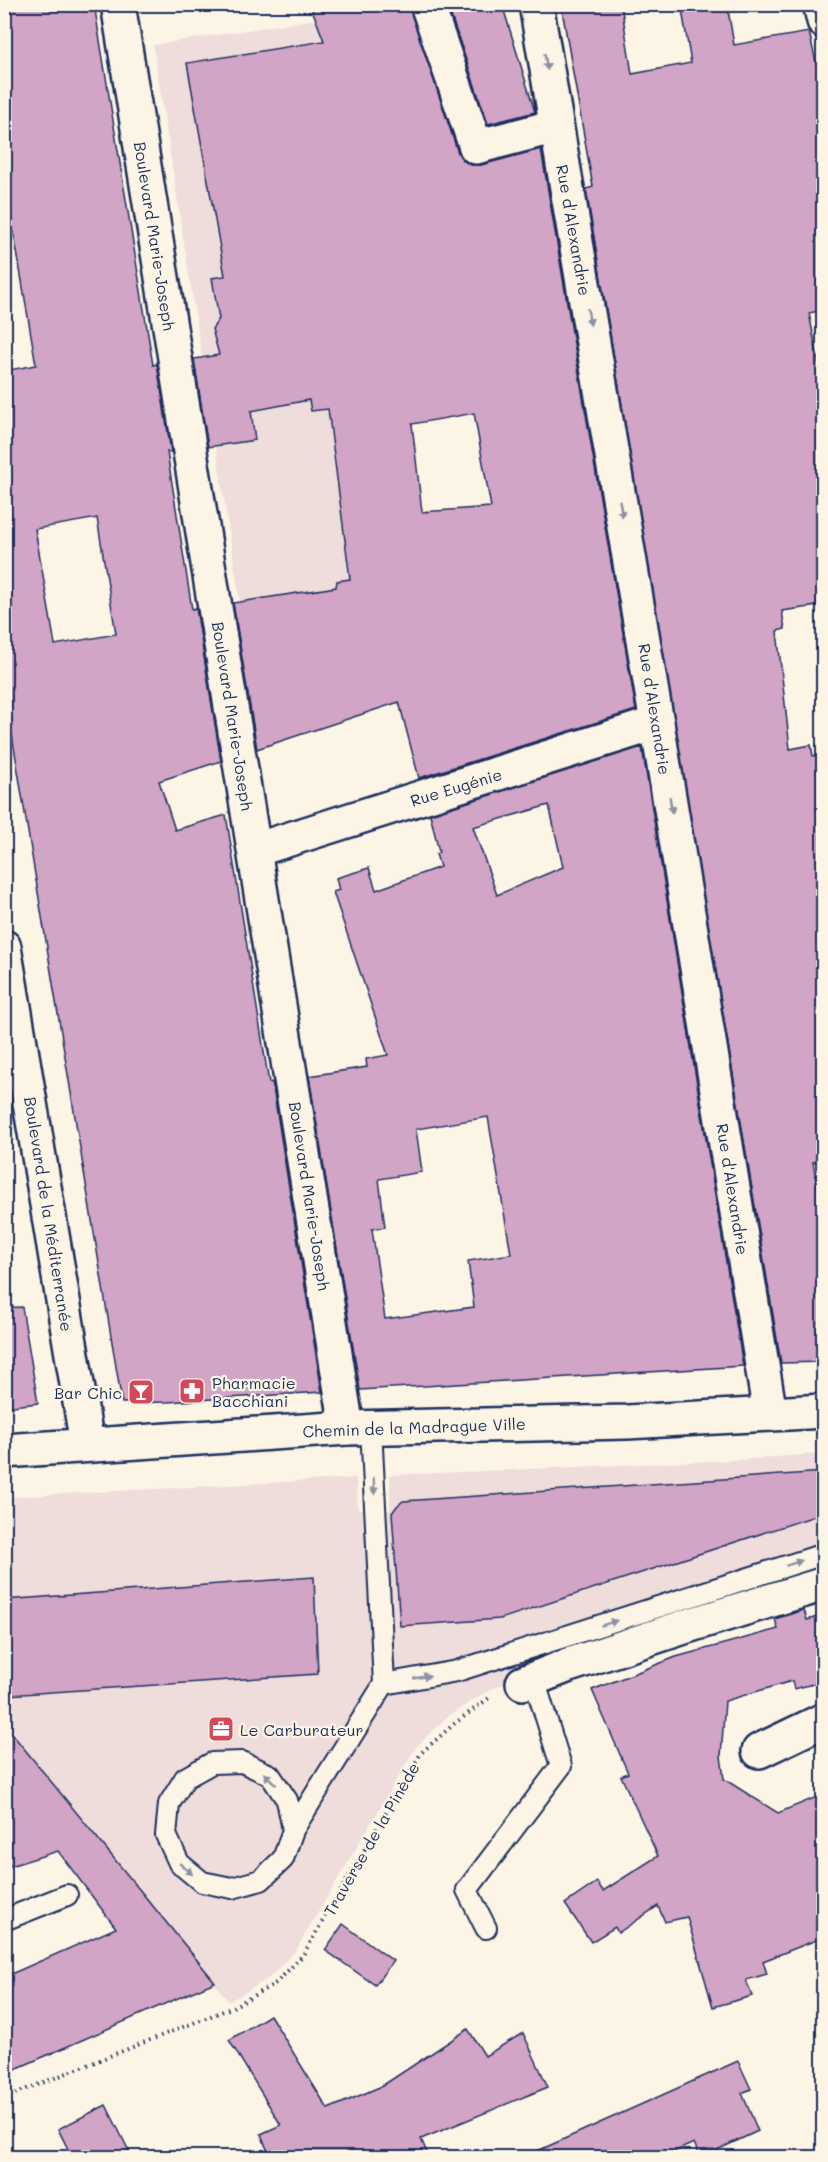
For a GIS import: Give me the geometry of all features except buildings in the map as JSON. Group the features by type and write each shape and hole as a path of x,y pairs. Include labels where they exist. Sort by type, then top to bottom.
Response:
{"street":[{"name":"Boulevard Marie-Joseph","path":"118,4 255,850 359,1427"},
{"path":"427,4 476,147 556,126"},
{"name":"Rue d'Alexandrie","path":"536,4 770,1414"},
{"path":"820,4 824,21"},
{"name":"Rue Eugénie","path":"255,850 657,723"},
{"name":"Boulevard de la Méditerranée","path":"4,947 87,1444"},
{"name":"Chemin de la Madrague Ville","path":"4,1451 359,1427 627,1422 824,1411"},
{"path":"528,1681 687,1626 824,1584"},
{"path":"759,1751 824,1720"}],"lane":[{"path":"293,1830 287,1800 270,1775 242,1762 212,1764 185,1779 169,1804 166,1835 178,1863 202,1882 232,1888 261,1880 283,1859 293,1830 384,1684 359,1427"},
{"path":"384,1684 457,1671 824,1554"},
{"path":"486,1928 467,1890 561,1766 528,1681"},
{"path":"4,1920 67,1894"}],"path":[{"name":"Traverse de la Pinède","path":"4,2098 231,2008 276,1983 303,1955 421,1753 489,1698 528,1681"}],"shaded area":[{"path":"316,19 367,176 424,605 250,665 153,45"},
{"name":"Le Carburateur","path":"823,1453 823,1578 516,1678 484,1693 447,1717 416,1747 296,1950 269,1978 229,2002 5,1724 5,1497 356,1478 358,1509 390,1510 390,1475 755,1459"}],"place":[{"name":"Pharmacie Bacchiani","path":"192,1391"},
{"name":"Bar Chic","path":"141,1392"},
{"name":"Le Carburateur","path":"221,1729"}]}
